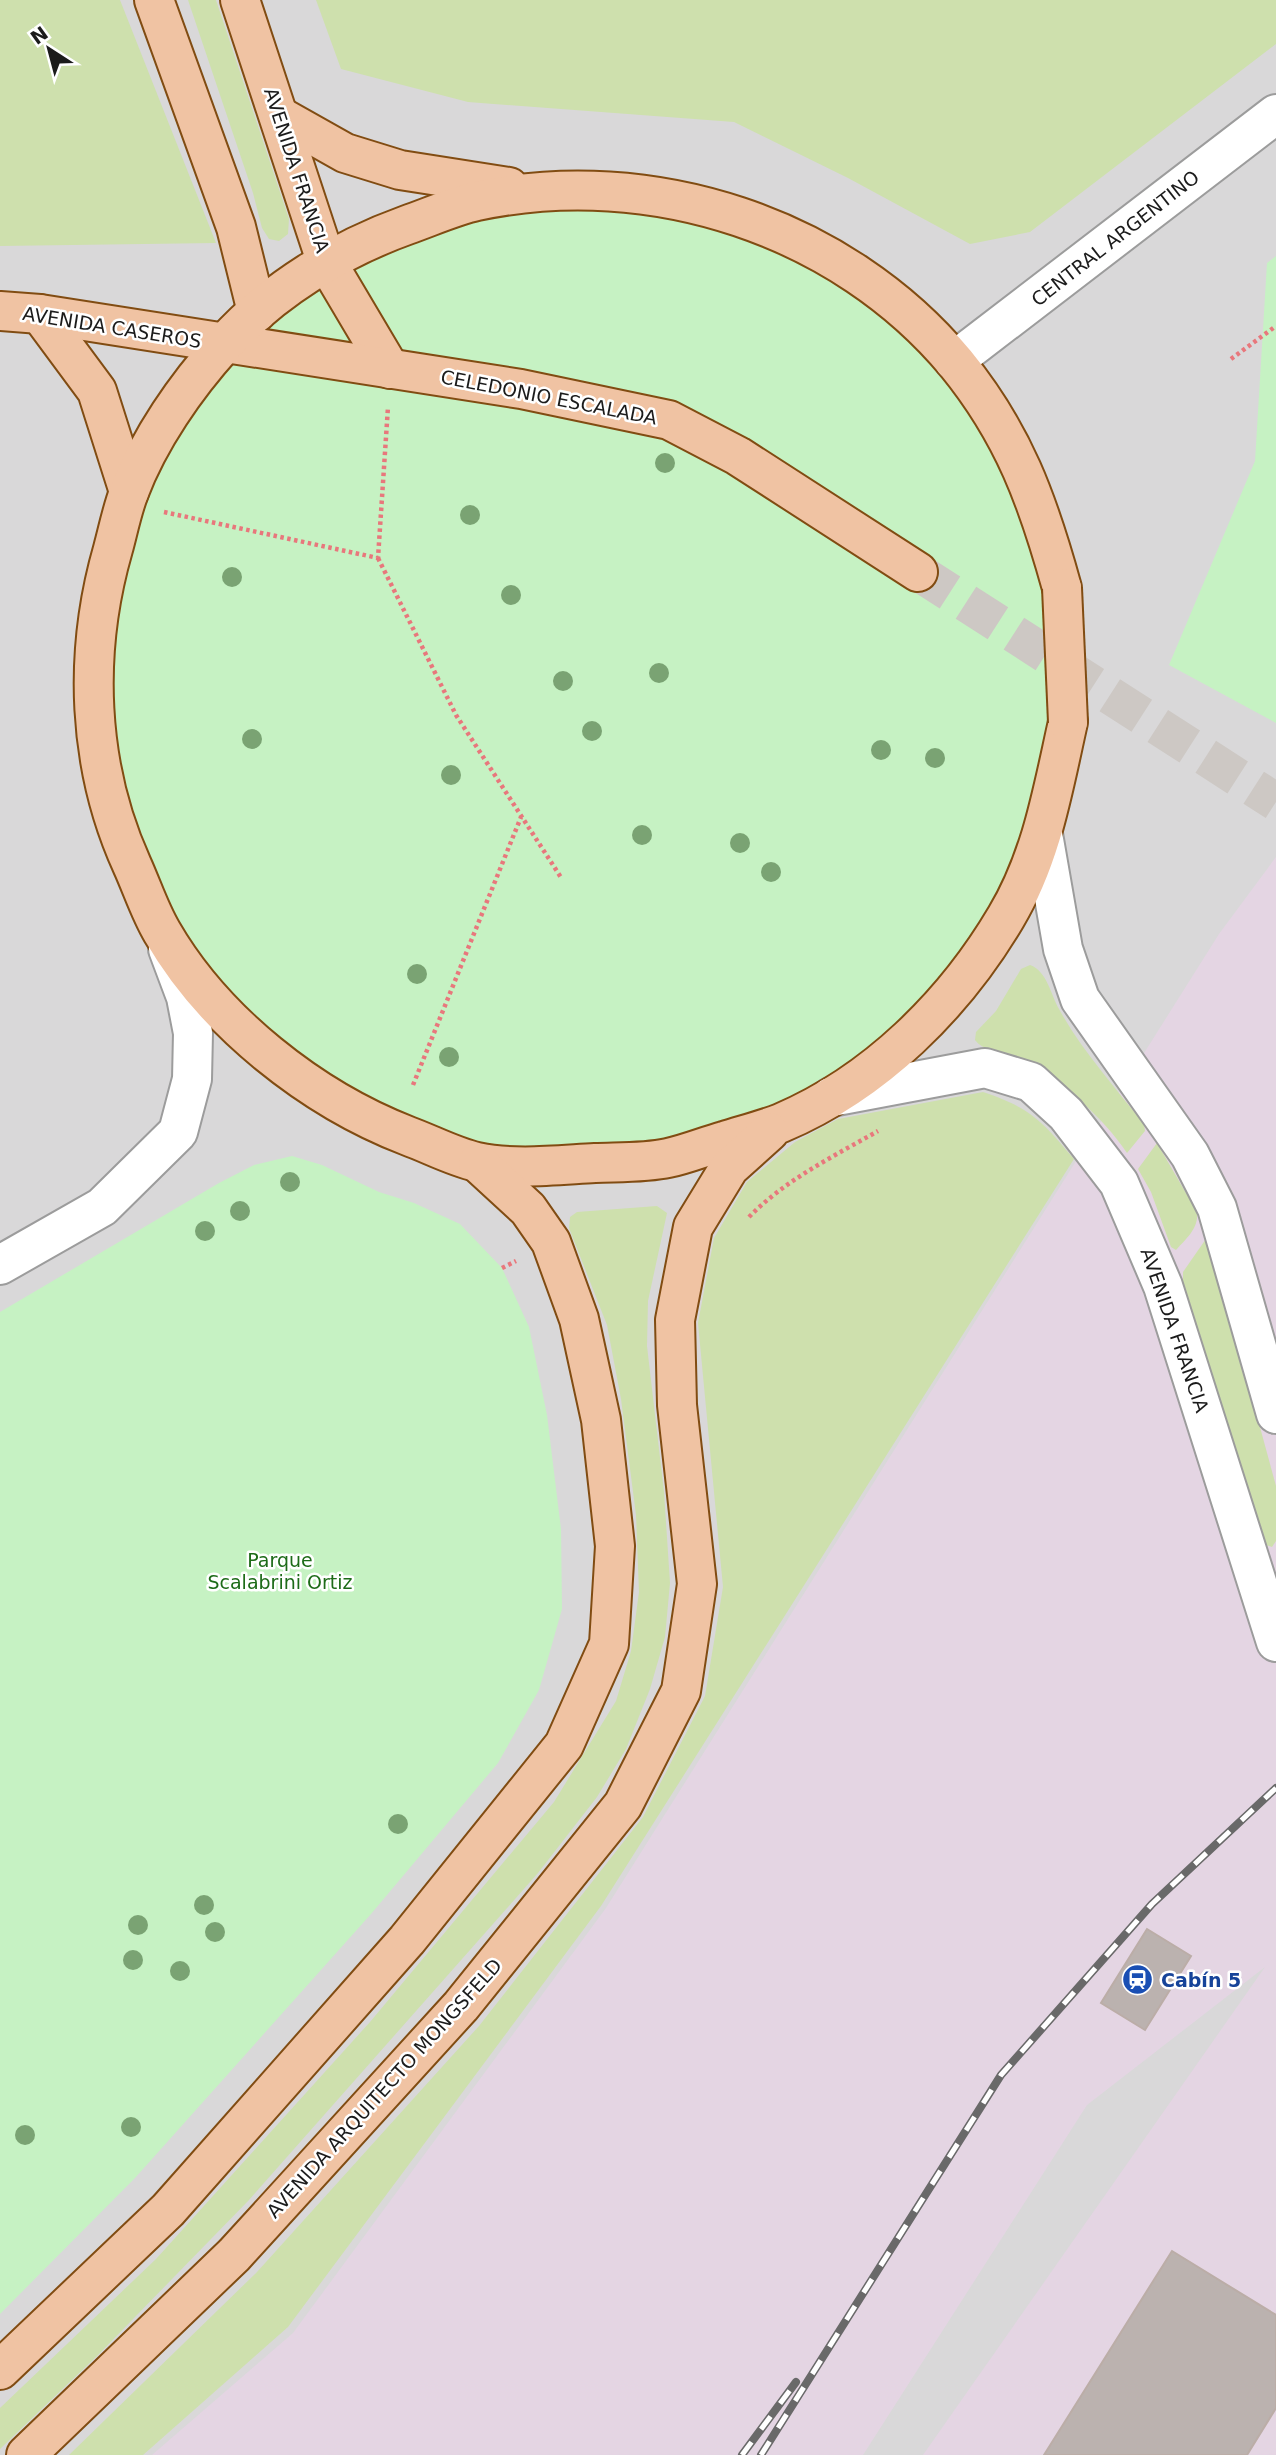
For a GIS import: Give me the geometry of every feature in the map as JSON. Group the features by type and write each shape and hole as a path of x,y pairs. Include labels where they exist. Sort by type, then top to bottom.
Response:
{"main road":[{"path":"153,0 236,227 257,312"},
{"name":"AVENIDA FRANCIA","path":"240,0 327,261 390,369"},
{"path":"281,117 345,153 400,170 539,192"},
{"path":"632,191 723,210 798,240 888,296 954,361 1004,430 1040,506 1062,587 1068,722 1044,834 1009,913 961,984 901,1046 831,1097 778,1124 666,1159 550,1166 478,1163 395,1131 294,1076 217,1007 163,934 112,821 92,711 98,599 127,498 165,423 224,344 257,312 327,261 363,241 472,202 539,192 632,191"},
{"name":"AVENIDA CASEROS","path":"0,311 40,314 224,344"},
{"path":"40,314 97,391 127,498"},
{"name":"CELEDONIO ESCALADA","path":"224,344 521,389 669,420 738,456 918,572"},
{"name":"AVENIDA ARQUITECTO MONGSFELD","path":"26,2455 234,2255 461,2006 623,1805 681,1691 697,1584 677,1405 675,1320 693,1227 729,1168 778,1124"},
{"path":"0,2370 168,2210 407,1940 564,1745 610,1644 615,1546 601,1420 579,1319 551,1242 528,1209 478,1163"}],"street":[{"name":"CENTRAL ARGENTINO","path":"954,361 1276,114"},
{"path":"1044,834 1063,949 1080,999 1190,1156 1216,1208 1276,1414"},
{"path":"0,1265 102,1207 178,1132 192,1079 193,1033 186,997 163,934"},
{"name":"AVENIDA FRANCIA","path":"831,1097 985,1068 1031,1082 1066,1114 1119,1183 1163,1286 1276,1642"}],"path":[{"path":"1231,359 1276,326"},
{"path":"390,369 377,558 456,715 562,879"},
{"path":"127,498 377,558"},
{"path":"413,1085 521,817"},
{"path":"744,1226 750,1216 773,1195 886,1126"}],"shaded area":[{"path":"0,0 1276,0 1276,2455 0,2455"},
{"path":"1276,857 1276,2455 923,2455 1265,1967 1087,2105 863,2455 152,2455 293,2333 606,1908 1219,934"}],"green space":[{"path":"0,0 120,0 216,243 0,246"},
{"path":"188,0 216,0 289,219 288,234 279,241 269,239 262,228 253,193"},
{"path":"316,0 1276,0 1276,44 1030,232 970,244 848,178 734,122 468,102 341,69"},
{"path":"580,199 627,201 674,208 719,219 764,235 806,255 847,280 885,308 920,339 951,374 979,412 1004,453 1024,495 1040,540 1051,585 1058,632 1058,726 1051,773 1040,818 1024,863 1004,905 979,946 951,984 920,1019 885,1050 847,1078 806,1103 764,1123 719,1139 674,1150 627,1157 580,1159 533,1157 486,1150 441,1139 396,1123 354,1103 313,1078 275,1050 240,1019 209,984 181,946 156,905 136,863 120,818 109,773 102,726 100,679 102,632 109,585 120,540 136,495 156,453 181,412 209,374 240,339 275,308 313,280 354,255 396,235 441,219 486,208 533,201"},
{"path":"1276,256 1276,723 1169,665 1255,461 1267,263"},
{"path":"1030,965 1041,972 1059,1009 1088,1054 1144,1124 1145,1131 1127,1153 1094,1113 1053,1079 1024,1062 991,1051 975,1040 976,1032 996,1011 1021,969"},
{"path":"983,1092 1013,1104 1034,1117 1074,1159 601,1906 288,2327 143,2455 69,2455 257,2272 479,2026 643,1817 705,1696 723,1587 698,1323 714,1238 747,1182 795,1142 838,1119"},
{"path":"1157,1143 1197,1212 1194,1228 1176,1250 1171,1247 1151,1192 1138,1169"},
{"name":"Parque Scalabrini Ortiz","path":"292,1156 322,1165 379,1192 414,1203 460,1224 502,1268 529,1327 547,1415 561,1529 562,1609 539,1690 498,1763 371,1914 135,2178 0,2314 0,1312 219,1183 254,1165"},
{"path":"657,1206 667,1213 648,1301 647,1346 664,1492 670,1583 665,1637 650,1689 626,1749 597,1797 538,1873 249,2200 98,2355 0,2449 0,2408 156,2259 370,2022 554,1802 616,1701 631,1651 639,1592 636,1515 621,1399 607,1325 569,1228 570,1217 577,1212"},
{"path":"1208,1236 1276,1486 1276,1541 1272,1547 1266,1545 1183,1282 1183,1272"}],"building":[{"name":"Cabín 5","path":"1147,1929 1191,1956 1145,2030 1101,2003"},
{"path":"1172,2251 1276,2315 1276,2408 1247,2455 1044,2455"}],"tunnel":[{"path":"918,572 1276,802"}],"railway":[{"path":"761,2455 1001,2075 1152,1904 1276,1788"},
{"path":"742,2455 796,2382"}],"place":[{"name":"Cabín 5","path":"1138,1980"}]}
